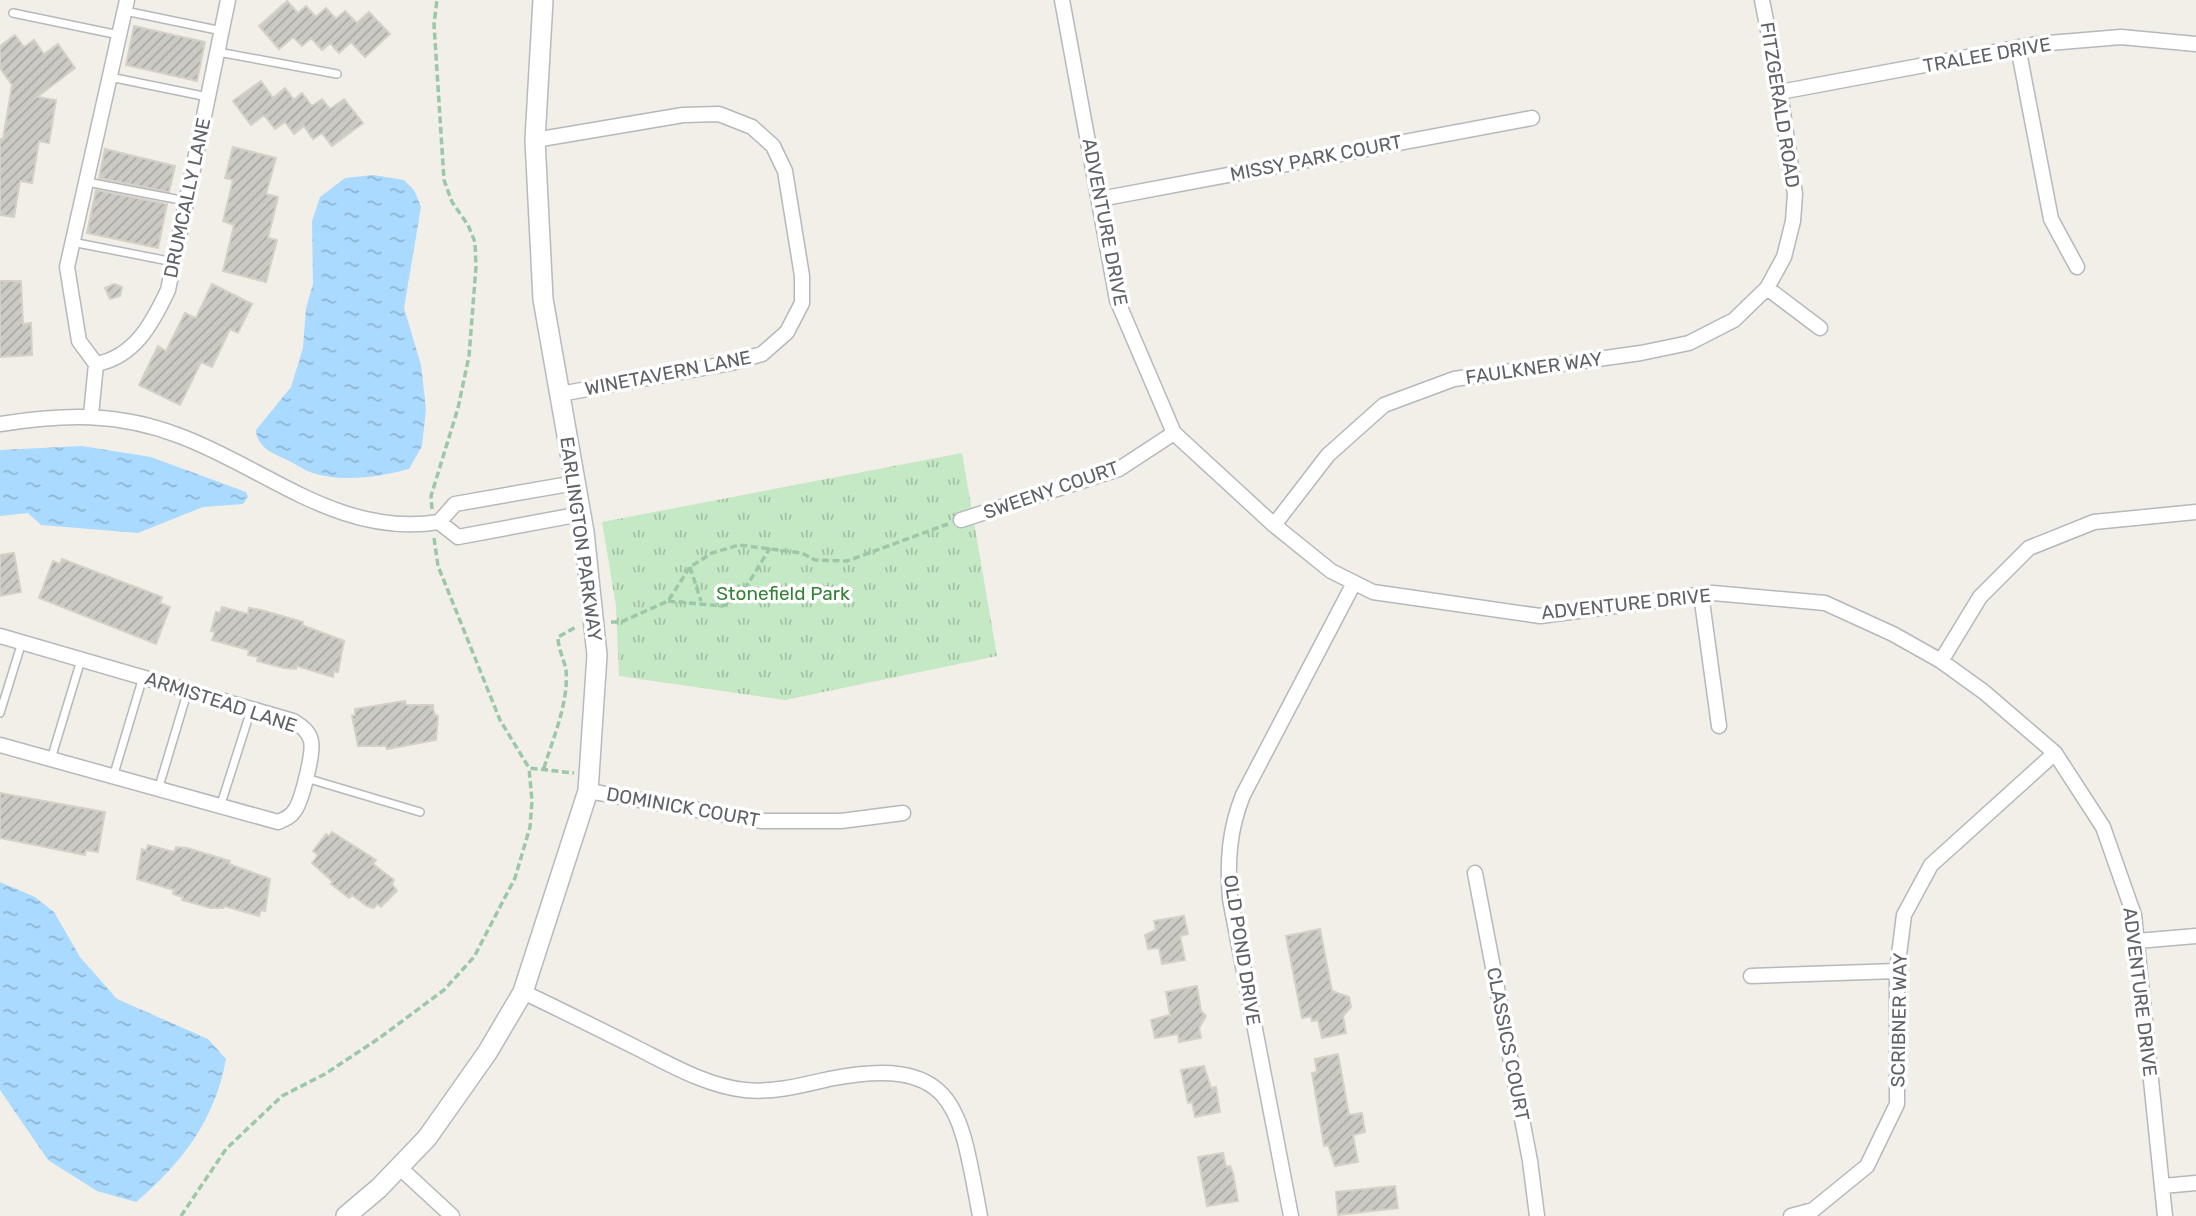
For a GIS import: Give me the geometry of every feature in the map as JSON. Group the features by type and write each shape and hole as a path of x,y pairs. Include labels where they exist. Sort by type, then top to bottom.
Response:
{"street":[{"name":"DRUMCALLY LANE","path":"96,363 112,361 127,351 153,322 168,289 228,0"},
{"name":"EARLINGTON PARKWAY","path":"346,1216 427,1138 487,1053 523,992 589,783 597,655 581,514 542,299 535,140 543,0"},
{"name":"ADVENTURE DRIVE","path":"1062,0 1117,300 1174,433 1274,525 1332,571 1373,592 1540,616 1701,594 1825,603 1893,634 1941,661 1984,692 2055,753 2103,827 2134,915 2165,1216"},
{"name":"FITZGERALD ROAD","path":"1762,0 1793,167 1793,221 1784,257 1767,288"},
{"path":"91,415 96,363 79,341 70,302 67,267 126,6"},
{"name":"TRALEE DRIVE","path":"1780,92 2018,47 2121,37 2196,44"},
{"path":"2018,47 2052,219 2077,267"},
{"name":"WINETAVERN LANE","path":"535,140 683,115 719,114 752,127 773,146 785,171 802,276 802,303 787,332 762,354 731,363 560,394"},
{"name":"MISSY PARK COURT","path":"1100,199 1532,118"},
{"path":"1767,288 1820,328"},
{"name":"FAULKNER WAY","path":"1274,525 1328,455 1384,405 1454,379 1641,353 1689,343 1734,320 1767,288"},
{"path":"0,424 91,415 134,422 183,437 341,514 377,523 436,523 458,537 581,514"},
{"name":"SWEENY COURT","path":"961,520 1119,469 1174,433"},
{"path":"436,523 455,504 575,483"},
{"path":"1941,661 1980,597 2029,548 2094,522 2196,512"},
{"name":"OLD POND DRIVE","path":"1291,1216 1230,899 1229,845 1233,819 1243,795 1354,583"},
{"path":"1701,594 1719,726"},
{"name":"ARMISTEAD LANE","path":"0,636 293,721 305,729 311,740 305,778 296,809 288,818 278,822 0,745"},
{"name":"SCRIBNER WAY","path":"1791,1216 1813,1210 1867,1166 1897,1104 1897,971 1905,915 1931,865 2055,753"},
{"name":"DOMINICK COURT","path":"589,783 762,821 841,821 903,813"},
{"name":"CLASSICS COURT","path":"1475,873 1530,1161 1537,1216"},
{"path":"2137,941 2196,936"},
{"path":"1751,976 1897,971"},
{"path":"523,992 682,1070 746,1090 789,1087 867,1072 906,1073 944,1094 960,1123 965,1133 980,1216"},
{"path":"399,1167 452,1216"},
{"path":"2162,1186 2196,1183"}],"lane":[{"path":"126,6 222,30"},
{"path":"13,13 119,35"},
{"path":"218,52 337,74"},
{"path":"110,77 208,97"},
{"path":"87,182 186,201"},
{"path":"72,242 174,262"},
{"path":"0,713 22,642"},
{"path":"51,760 82,659"},
{"path":"113,777 143,677"},
{"path":"158,790 188,691"},
{"path":"220,808 250,709"},
{"path":"305,778 420,812"}],"path":[{"path":"181,1216 226,1149 282,1096 378,1039 444,990 474,957 515,878 530,827 532,801 529,768 500,720 438,566 436,523 431,496 458,408 469,356 476,267 471,233 452,202 444,180 433,23 437,0"},
{"path":"668,601 690,567 712,552 739,545 802,553 816,560 847,561 961,520"},
{"path":"544,768 564,691 566,669 558,638 567,630 593,622 621,622 668,601 701,601 722,606 738,600 770,548"},
{"path":"690,567 701,601"},
{"path":"529,768 544,768 589,783"}],"green space":[{"name":"Stonefield Park","path":"962,453 997,656 785,700 619,676 616,606 602,522"}],"water":[{"path":"373,175 404,180 414,190 421,207 404,308 421,365 426,409 422,446 409,469 372,476 334,477 310,472 270,452 259,441 256,430 291,387 303,348 306,308 313,284 312,221 320,197 345,178"},
{"path":"82,446 151,457 246,492 248,497 243,504 203,507 138,533 41,525 28,513 0,516 0,450"},
{"path":"0,882 35,897 54,912 80,957 117,999 208,1039 226,1059 214,1102 194,1139 168,1172 136,1202 97,1191 48,1160 0,1090"}],"building":[{"path":"287,1 298,13 306,6 316,17 326,8 336,19 345,11 357,23 369,12 390,34 365,57 351,42 339,53 330,43 322,50 311,38 302,46 293,37 279,49 259,26"},
{"path":"134,26 205,42 197,81 126,65"},
{"path":"15,35 24,47 34,40 44,54 58,44 75,68 37,97 56,100 49,143 39,141 32,183 20,181 14,217 0,215 0,139 3,139 12,85 0,68 0,46"},
{"path":"261,81 273,98 285,88 294,100 302,93 312,106 322,99 330,109 344,99 363,123 332,146 322,133 313,139 304,126 294,134 285,122 275,129 264,115 251,125 233,101"},
{"path":"233,147 276,158 266,194 278,197 268,238 277,240 266,282 223,271 234,225 223,221 233,180 225,178"},
{"path":"105,149 175,166 169,192 99,178"},
{"path":"96,190 167,204 158,248 87,233"},
{"path":"0,281 21,281 23,324 31,323 32,355 0,357"},
{"path":"114,284 122,287 120,296 110,299 105,288"},
{"path":"212,284 252,304 238,333 230,329 212,367 201,362 180,405 139,385 158,346 166,351 185,313 196,318"},
{"path":"14,553 21,592 0,596 0,555"},
{"path":"62,559 162,597 160,603 170,607 156,644 39,598 53,561 60,564"},
{"path":"222,607 248,614 249,608 261,610 303,622 302,625 344,641 338,672 334,671 333,677 297,666 296,669 284,668 257,661 258,657 248,655 249,650 212,640 215,632 211,631 216,612 220,613"},
{"path":"405,701 406,705 433,705 434,714 438,716 436,740 387,749 386,746 358,746 352,716 355,715 355,709"},
{"path":"0,793 105,812 98,852 86,850 85,855 0,838"},
{"path":"332,832 376,860 373,864 394,880 392,884 397,891 381,907 377,904 374,908 367,906 352,895 349,898 331,884 333,882 312,863 318,855 313,851 326,834 329,836"},
{"path":"148,845 174,852 176,847 187,848 230,861 229,864 270,879 265,911 261,910 259,916 224,906 211,908 182,900 183,897 173,894 174,890 137,879 142,849 146,851"},
{"path":"1184,916 1188,934 1180,936 1185,960 1162,964 1159,948 1148,949 1145,935 1156,930 1154,921"},
{"path":"1320,929 1332,991 1349,997 1351,1007 1343,1016 1346,1033 1322,1038 1318,1020 1312,1021 1311,1016 1302,1018 1286,936"},
{"path":"1197,986 1201,1011 1206,1016 1199,1028 1201,1038 1179,1042 1178,1034 1155,1038 1151,1020 1170,1015 1166,992"},
{"path":"1338,1054 1349,1115 1362,1113 1365,1132 1353,1135 1358,1162 1335,1166 1328,1145 1324,1146 1312,1073 1317,1072 1315,1059"},
{"path":"1204,1066 1211,1088 1216,1087 1220,1112 1195,1117 1192,1102 1188,1103 1181,1070"},
{"path":"1223,1153 1226,1167 1230,1166 1233,1173 1238,1201 1207,1206 1198,1157"},
{"path":"1395,1186 1398,1208 1338,1215 1336,1192"}]}
